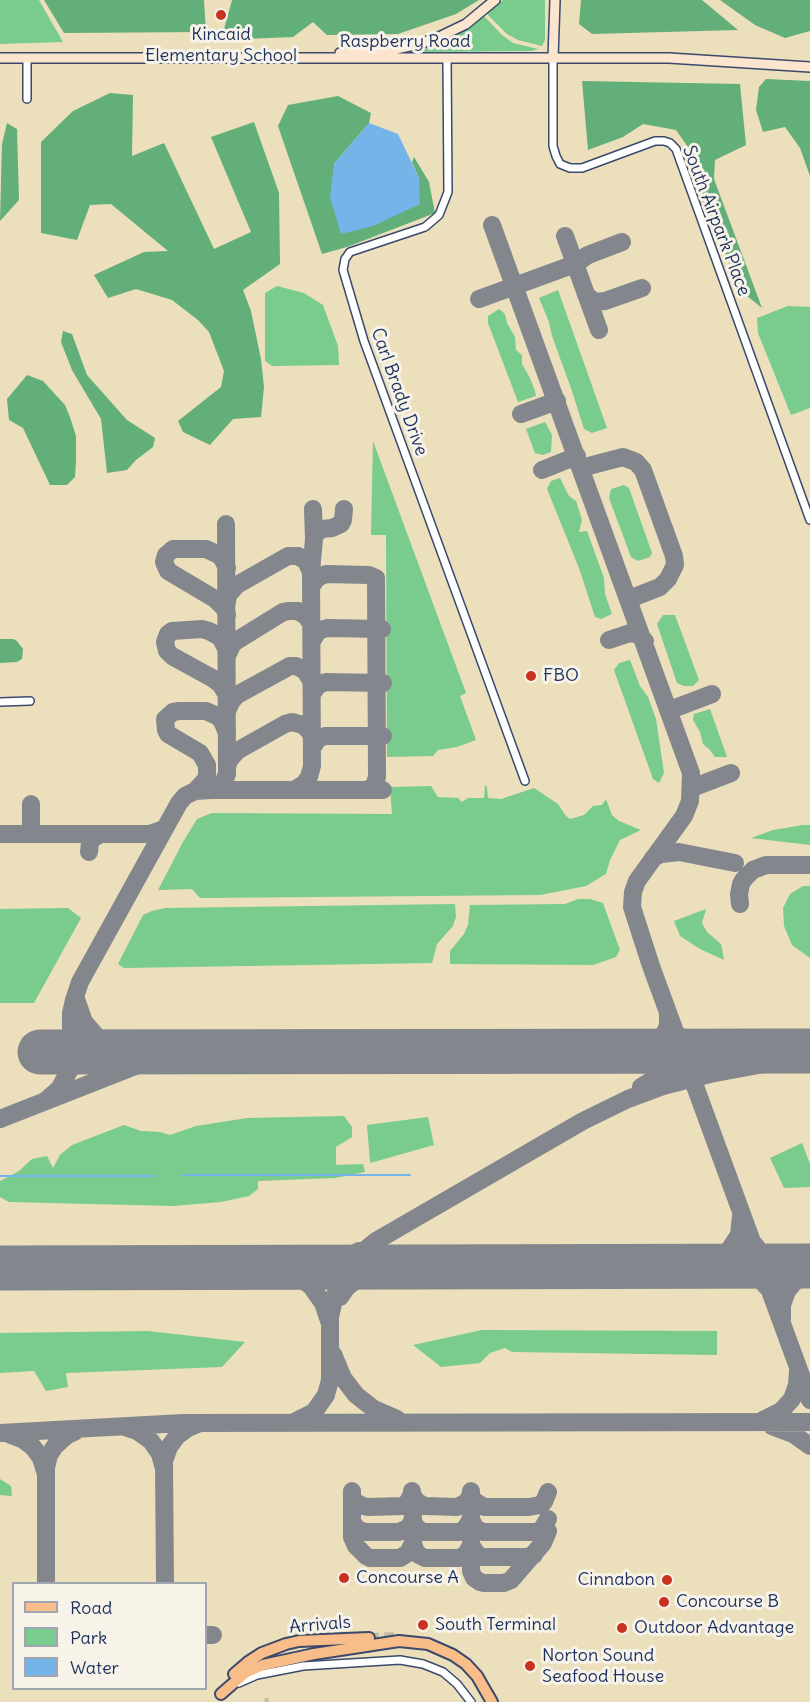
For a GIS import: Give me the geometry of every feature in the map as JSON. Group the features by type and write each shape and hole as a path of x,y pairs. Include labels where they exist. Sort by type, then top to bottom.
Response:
{"main road":[{"path":"288,58 396,49 420,44 466,24 495,0"},
{"path":"554,58 555,0"},
{"name":"Raspberry Road","path":"0,58 669,58 810,67"},
{"name":"Arrivals","path":"219,1698 229,1680 239,1669 270,1649 298,1641 369,1638"},
{"path":"219,1698 245,1672 266,1665 314,1654 388,1642 410,1642 428,1644 453,1655 466,1664 481,1682 492,1702"}],"street":[{"path":"27,58 27,99"},
{"name":"South Airpark Place","path":"554,58 553,146 560,164 570,168 582,168 655,141 670,143 676,149 810,520"},
{"name":"Carl Brady Drive","path":"447,59 448,192 442,210 425,227 350,252 345,259 343,270 364,340 525,780"},
{"path":"0,702 30,701"},
{"path":"219,1698 241,1682 286,1668 400,1660 423,1664 443,1672 457,1684 471,1702"}],"green space":[{"path":"0,0 39,0 63,42 0,44"},
{"path":"44,0 204,0 206,32 64,33"},
{"path":"232,0 479,0 456,14 398,34 327,35 313,22 293,37 221,40"},
{"path":"503,0 545,0 545,40 542,46 518,40 507,34 486,13"},
{"path":"581,0 702,0 738,30 592,34 579,24"},
{"path":"720,0 810,0 810,31 785,38 755,25"},
{"path":"484,16 513,43 538,49 531,51 418,52 418,49 454,36"},
{"path":"766,79 810,81 810,176 800,148 785,127 763,132 756,110 759,87"},
{"path":"582,81 740,84 746,145 715,160 714,179 762,308 741,291 692,175 690,150 676,130 643,124 623,137 588,150"},
{"path":"110,93 133,95 132,156 164,143 214,249 251,232 211,137 254,122 279,193 280,264 243,290 251,311 261,359 264,387 261,417 233,419 210,445 183,432 178,421 221,387 224,371 209,332 198,320 172,300 136,289 108,298 94,275 144,252 168,251 111,204 90,205 77,240 41,233 41,142 73,111"},
{"path":"338,96 371,113 369,123 334,164 419,178 412,162 414,157 429,182 435,213 347,247 322,254 278,126 288,105"},
{"path":"7,123 17,129 19,200 0,221 2,144"},
{"path":"277,286 304,293 323,305 338,346 339,365 272,366 265,361 265,293"},
{"path":"558,290 607,428 592,433 584,429 539,298"},
{"path":"788,306 810,307 810,408 791,415 758,333 757,318"},
{"path":"499,309 505,314 515,337 516,350 522,355 522,364 535,391 536,396 518,402 488,323 488,316"},
{"path":"63,331 72,334 87,375 127,420 155,438 153,447 127,470 107,473 101,419 72,370 61,342"},
{"path":"27,375 43,381 65,405 70,417 76,436 76,461 75,477 67,485 50,485 23,428 9,420 7,399"},
{"path":"545,422 552,435 551,452 543,455 535,453 526,429"},
{"path":"373,441 466,693 460,696 476,740 457,747 438,750 433,756 387,757 386,535 371,535"},
{"path":"560,478 569,496 576,501 582,520 579,532 587,531 604,578 605,594 612,614 601,619 595,617 579,568 547,489 551,481"},
{"path":"624,485 629,488 652,553 650,557 638,561 631,557 609,498 611,489"},
{"path":"663,615 675,615 699,680 693,686 677,683 657,624"},
{"path":"0,639 17,641 23,649 22,659 17,662 0,663"},
{"path":"630,660 656,719 664,773 659,783 653,779 614,670 619,663"},
{"path":"710,709 727,757 715,757 703,744 700,732 693,720 694,714"},
{"path":"485,785 488,798 501,799 534,788 558,804 570,819 584,815 593,806 602,805 606,799 612,815 619,821 641,830 620,840 606,874 586,886 540,895 200,898 192,889 158,890 197,819 212,813 392,814 390,787 431,786 438,797 458,798 462,802 468,798 484,798"},
{"path":"810,825 810,845 751,838 773,830"},
{"path":"803,886 810,886 810,958 792,945 784,926 783,908 790,894"},
{"path":"578,899 590,899 603,903 620,950 616,957 593,965 450,964 450,951 464,934 468,925 470,905 565,904"},
{"path":"455,904 456,917 453,926 437,944 432,963 124,968 118,964 143,915 165,908"},
{"path":"68,908 81,918 34,1003 0,1003 0,909"},
{"path":"706,909 702,923 707,932 721,944 724,960 700,949 680,936 674,921"},
{"path":"344,1116 352,1127 352,1137 336,1147 336,1165 363,1164 365,1172 335,1178 258,1181 258,1189 249,1196 221,1202 173,1206 9,1202 0,1197 0,1181 19,1171 32,1159 47,1156 53,1168 60,1155 72,1145 124,1125 141,1131 170,1135 196,1126 247,1118"},
{"path":"428,1117 434,1145 370,1163 367,1125"},
{"path":"802,1143 810,1164 810,1187 784,1188 770,1158"},
{"path":"482,1330 717,1331 717,1355 512,1352 505,1348 490,1353 480,1363 441,1367 413,1345"},
{"path":"148,1331 245,1342 222,1367 66,1373 68,1387 46,1391 34,1371 0,1373 0,1333"},
{"path":"0,1479 11,1486 12,1496 0,1495"}],"water":[{"path":"369,123 398,134 419,178 420,204 373,226 341,234 330,197 334,164"}],"waterway":[{"path":"183,1175 410,1175"},
{"path":"0,1176 156,1176"}],"taxiway":[{"path":"492,225 691,773 690,801 684,816 637,881 633,892 632,907 651,966 810,1400"},
{"path":"565,236 599,330"},
{"path":"479,299 575,264 588,255 622,242"},
{"path":"586,295 595,302 605,301 642,288"},
{"path":"521,414 557,401"},
{"path":"542,470 577,456"},
{"path":"581,468 623,457 636,462 643,470 674,556 675,565 668,579 660,587 629,599"},
{"path":"294,790 304,784 312,766 313,509"},
{"path":"314,539 321,529 341,524 344,509"},
{"path":"211,790 223,783 227,774 226,524"},
{"path":"227,568 219,555 206,549 173,549 166,555 164,562 168,571 215,599 227,615"},
{"path":"227,602 228,595 237,585 288,556 298,556 306,561 311,572"},
{"path":"311,587 317,578 326,574 369,575 376,578 377,777 374,786 367,790"},
{"path":"227,656 233,643 283,612 298,611 306,616 312,625"},
{"path":"312,641 318,631 327,628 382,629"},
{"path":"227,650 220,637 202,629 172,631 165,642 167,651 172,656 212,678 221,685 227,695"},
{"path":"609,640 630,633 639,635 645,641"},
{"path":"227,711 237,695 290,666 296,666 305,671 312,682"},
{"path":"312,694 318,685 326,682 383,683"},
{"path":"670,710 712,694"},
{"path":"195,791 207,778 207,765 200,753 168,734 165,719 173,712 206,711 222,721 227,733"},
{"path":"227,766 237,751 285,724 292,722 303,725 312,738"},
{"path":"312,748 318,739 325,736 383,736"},
{"path":"697,786 731,773"},
{"path":"45,1101 59,1089 69,1071 71,1013 80,982 185,796 195,791 211,790 383,790"},
{"path":"31,804 31,833"},
{"path":"0,834 150,834 164,829"},
{"path":"89,852 92,839 101,834"},
{"path":"653,858 661,854 679,852 735,863"},
{"path":"740,904 741,884 753,870 766,865 810,865"},
{"path":"76,999 84,1022 98,1038 109,1046 132,1052"},
{"path":"634,1051 652,1046 662,1038 668,1026 668,1013"},
{"path":"677,1034 688,1045 705,1051"},
{"path":"641,1087 659,1076 669,1066 675,1053 676,1037"},
{"path":"0,1119 135,1066 198,1052"},
{"path":"296,1421 314,1412 326,1395 330,1380 330,1317 335,1295 349,1267 376,1241 583,1121 628,1099 663,1086 710,1074 810,1058"},
{"path":"696,1267 715,1261 729,1250 739,1235 741,1216"},
{"path":"755,1245 771,1260 795,1266"},
{"path":"321,1267 340,1261 359,1251"},
{"path":"271,1267 296,1275 311,1286 323,1303 329,1321"},
{"path":"340,1297 347,1287 362,1276 399,1267"},
{"path":"726,1267 752,1273 767,1287"},
{"path":"782,1320 782,1305 787,1291 797,1279 810,1271"},
{"path":"333,1354 343,1378 356,1395 374,1409 397,1419"},
{"path":"763,1420 781,1411 792,1399 797,1385 798,1371"},
{"path":"0,1433 183,1423 810,1422"},
{"path":"165,1582 164,1461 169,1447 177,1436 198,1424"},
{"path":"772,1426 793,1434 810,1446"},
{"path":"125,1427 137,1431 151,1441 160,1454 164,1469"},
{"path":"46,1582 46,1468 49,1455 55,1446 76,1431"},
{"path":"11,1435 33,1447 41,1458 45,1471"},
{"path":"352,1491 355,1502 368,1507 403,1506 412,1494"},
{"path":"412,1491 413,1521 416,1527 423,1532 459,1532 465,1529 471,1519"},
{"path":"471,1491 471,1571 474,1578 480,1582 504,1583 511,1580 543,1543 548,1531"},
{"path":"471,1494 473,1500 484,1507 529,1507 544,1502 548,1492"},
{"path":"412,1494 416,1501 424,1506 457,1507 467,1502 471,1494"},
{"path":"352,1497 352,1537 356,1546 366,1556 400,1558 408,1553 413,1543"},
{"path":"471,1519 475,1528 483,1532 536,1532 542,1529 548,1519"},
{"path":"352,1521 356,1528 364,1532 399,1532 408,1528 413,1520"},
{"path":"413,1535 415,1550 425,1558 459,1558 466,1554 471,1545"},
{"path":"471,1545 482,1557 534,1555"},
{"path":"207,1635 213,1635"}],"runway":[{"path":"40,1052 810,1051"},
{"path":"0,1268 810,1266"}],"tunnel":[{"path":"369,1638 398,1637"},
{"path":"265,1702 269,1701"}],"place":[{"name":"Kincaid Elementary School","path":"221,15"},
{"name":"FBO","path":"531,676"},
{"name":"Concourse A","path":"344,1578"},
{"name":"Cinnabon","path":"667,1580"},
{"name":"Concourse B","path":"664,1602"},
{"name":"South Terminal","path":"423,1625"},
{"name":"Outdoor Advantage","path":"622,1628"},
{"name":"Norton Sound Seafood House","path":"530,1666"}]}
